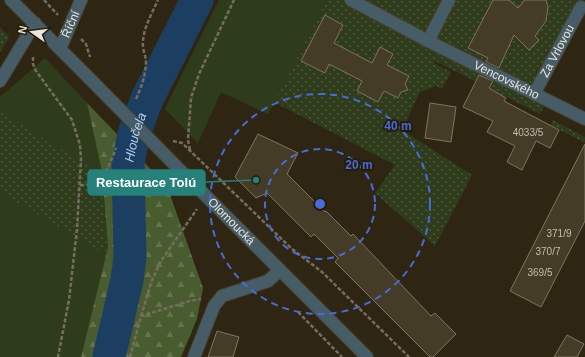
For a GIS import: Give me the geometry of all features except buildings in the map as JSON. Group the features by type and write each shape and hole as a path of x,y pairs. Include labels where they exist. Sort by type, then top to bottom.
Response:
{"street":[{"name":"Olomoucká","path":"11,0 367,357"},
{"name":"Říční","path":"60,49 81,0"},
{"name":"Vencovského","path":"350,0 585,120"},
{"path":"428,41 449,0"},
{"name":"Za Vrlovou","path":"534,94 581,7"},
{"path":"0,80 35,23"},
{"path":"194,357 214,306 222,296 268,281 280,270"}],"path":[{"path":"136,99 144,81 146,69 143,41 146,28 158,0"},
{"path":"190,151 188,140 191,98 199,74 234,0"},
{"path":"48,37 36,51 33,57 33,64 44,84 72,120 80,145 81,159 77,229 70,300 58,357"},
{"path":"171,140 182,143 292,249 322,272 409,357"},
{"path":"80,185 93,184 103,176 116,148"},
{"path":"130,357 152,280 161,261 197,209"},
{"path":"141,316 190,301 222,296"},
{"path":"294,308 342,357"}],"green space":[{"path":"219,0 327,0 268,114 221,92 198,143 165,109"},
{"path":"327,0 583,0 535,94 547,101 540,114 435,61 434,63 451,72 442,89 436,86 420,92 402,130 472,175 435,246 375,193 395,165 274,102"},
{"path":"0,27 9,37 0,53"},
{"path":"45,58 87,103 102,172 108,247 81,357 0,357 0,97"},
{"path":"87,103 167,186 203,288 197,319 181,357 81,357 108,247 102,172"},
{"path":"0,112 100,173 107,248 105,254 0,192"},
{"path":"553,120 585,137 585,143 551,125"}],"waterway":[{"name":"Hloučela","path":"109,357 127,280 130,257 128,163 134,134 147,99 197,0"}],"place":[{"name":"Restaurace Tolú","path":"256,180"}]}
